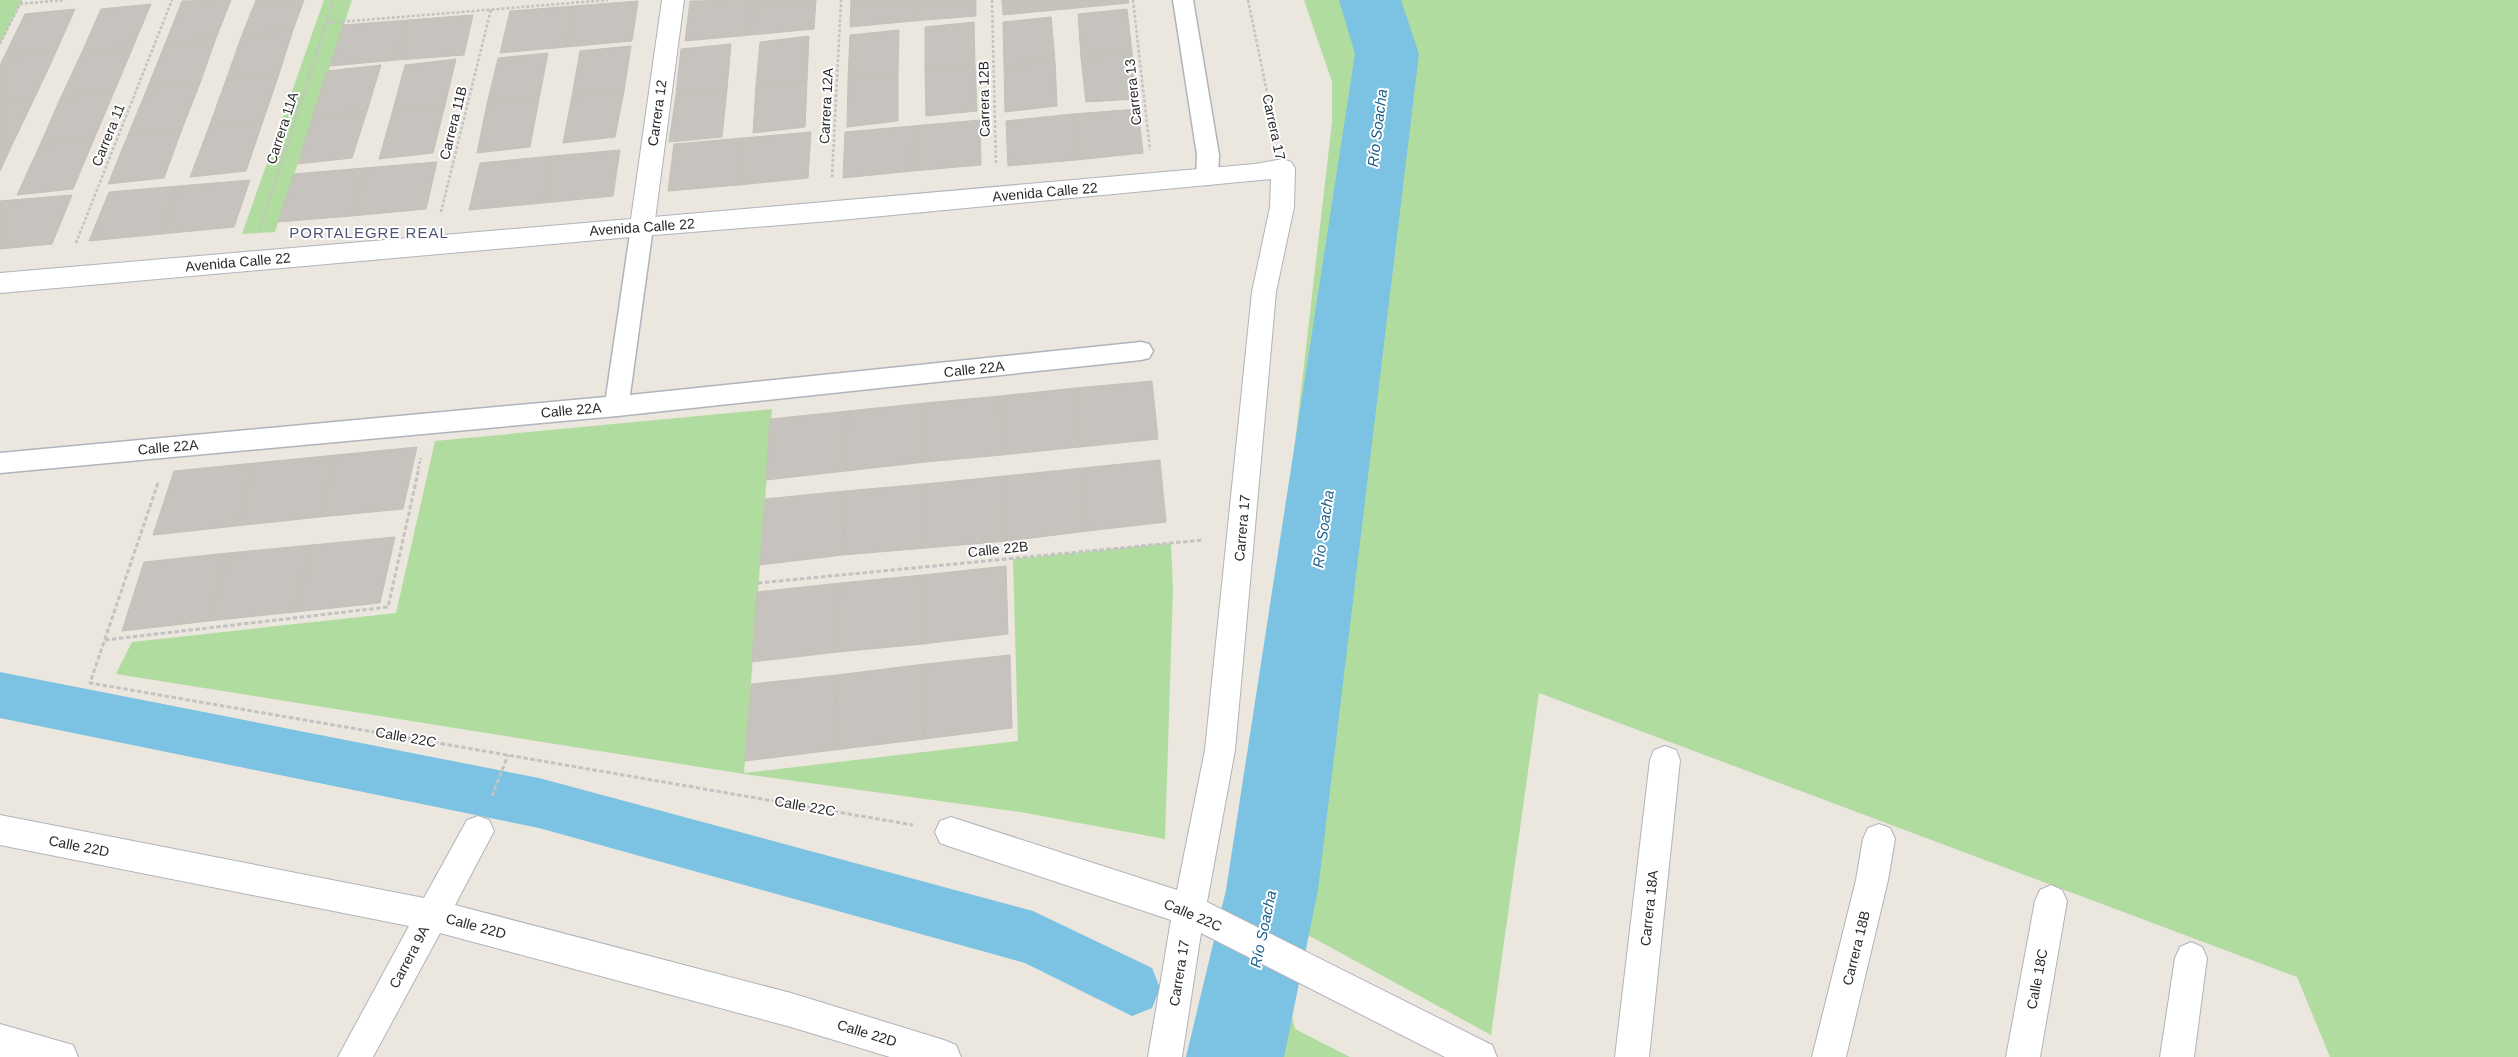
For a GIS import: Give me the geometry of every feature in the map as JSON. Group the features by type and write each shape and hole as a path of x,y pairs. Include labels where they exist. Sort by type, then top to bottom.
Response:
{"street":[{"name":"Carrera 12","path":"642,227 673,0"},
{"name":"Avenida Calle 22","path":"0,283 250,262 434,243 830,212 1207,177 1283,168"},
{"name":"Carrera 17","path":"1165,1057 1189,910 1220,750 1264,292 1282,207 1283,168"},
{"name":"Carrera 18A","path":"1632,1057 1665,760"},
{"name":"Calle 22D","path":"0,830 432,915 791,1010 944,1057"},
{"name":"Carrera 9A","path":"355,1057 478,831"},
{"name":"Calle 22C","path":"951,832 1189,910 1480,1057"},
{"name":"Carrera 18B","path":"1829,1057 1872,880 1879,839"},
{"name":"Calle 18C","path":"2023,1057 2052,901"},
{"path":"2177,1057 2191,958"},
{"path":"0,1041 61,1057"}],"lane":[{"path":"1183,0 1208,155 1207,177"},
{"path":"617,406 642,227"},
{"name":"Calle 22A","path":"0,462 617,406 1141,351"}],"path":[{"path":"0,44 22,0"},
{"path":"20,4 64,0"},
{"name":"Carrera 11","path":"62,278 172,0"},
{"name":"Carrera 11A","path":"250,262 334,0"},
{"path":"327,23 608,0"},
{"name":"Carrera 12A","path":"830,212 841,0"},
{"name":"Carrera 12B","path":"992,0 997,197"},
{"name":"Carrera 13","path":"1133,0 1154,182"},
{"name":"Carrera 17","path":"1248,0 1283,168"},
{"name":"Carrera 11B","path":"434,243 491,9"},
{"path":"170,446 105,640 388,606 428,423"},
{"name":"Calle 22B","path":"758,583 1241,536"},
{"name":"Calle 22C","path":"105,640 90,683 951,832"},
{"path":"478,831 508,755"}],"green space":[{"path":"0,0 22,0 0,44"},
{"path":"324,0 352,0 275,232 242,234"},
{"path":"1304,0 2518,0 2518,1057 2330,1057 2297,977 1539,693 1491,1035 1295,928 1287,995 1295,1029 1350,1057 1202,1057 1244,885 1332,122 1332,82"},
{"path":"772,409 744,773 1018,741 1013,559 1171,543 1173,589 1165,839 1020,812 744,774 116,674 132,642 396,613 435,441"}],"building":[{"path":"231,0 216,38 165,44 182,1"},
{"path":"256,0 304,0 293,30 242,35"},
{"path":"754,0 816,0 814,29 750,35"},
{"path":"754,0 750,35 685,41 690,1"},
{"path":"851,0 913,0 913,21 850,27"},
{"path":"913,0 976,0 976,16 913,21"},
{"path":"1002,0 1065,0 1066,9 1003,15"},
{"path":"1065,0 1128,0 1129,3 1066,9"},
{"path":"638,1 632,41 566,47 574,6"},
{"path":"151,4 133,47 82,52 101,9"},
{"path":"574,6 566,47 500,53 510,11"},
{"path":"75,9 56,52 4,57 25,14"},
{"path":"1127,9 1132,52 1081,58 1078,14"},
{"path":"473,15 464,55 397,60 408,20"},
{"path":"1051,17 1055,61 1004,66 1003,22"},
{"path":"408,20 397,60 330,66 343,25"},
{"path":"974,22 975,65 925,71 925,27"},
{"path":"293,30 279,74 226,80 242,35"},
{"path":"899,30 898,74 848,80 850,35"},
{"path":"809,36 807,81 756,86 760,42"},
{"path":"216,38 200,83 147,89 165,44"},
{"path":"731,44 727,89 676,95 681,49"},
{"path":"631,46 624,91 572,96 580,51"},
{"path":"133,47 114,92 61,97 82,52"},
{"path":"56,52 35,97 0,101 0,65 4,57"},
{"path":"1132,52 1136,99 1086,102 1081,58"},
{"path":"548,53 539,99 487,104 498,58"},
{"path":"456,59 445,105 393,110 405,65"},
{"path":"1055,61 1057,106 1005,112 1004,66"},
{"path":"381,65 367,111 313,116 327,71"},
{"path":"975,65 977,111 926,116 925,71"},
{"path":"279,74 263,121 209,127 226,80"},
{"path":"898,74 898,121 847,127 848,80"},
{"path":"807,81 805,127 753,133 756,86"},
{"path":"200,83 182,129 128,135 147,89"},
{"path":"727,89 722,137 669,142 676,95"},
{"path":"624,91 615,137 563,143 572,96"},
{"path":"114,92 94,139 40,145 61,97"},
{"path":"35,97 12,145 0,146 0,101"},
{"path":"539,99 530,147 477,153 487,104"},
{"path":"445,105 433,153 379,159 393,110"},
{"path":"1138,109 1143,153 1076,160 1072,114"},
{"path":"367,111 352,158 298,164 313,116"},
{"path":"1072,114 1076,160 1008,166 1006,121"},
{"path":"980,120 981,165 912,171 913,126"},
{"path":"263,121 246,171 190,177 209,127"},
{"path":"913,126 912,171 843,178 845,132"},
{"path":"182,129 164,178 108,184 128,135"},
{"path":"811,132 808,178 739,185 743,138"},
{"path":"743,138 739,185 668,191 674,144"},
{"path":"94,139 73,189 17,195 40,145"},
{"path":"12,145 0,171 0,146"},
{"path":"620,150 613,196 543,203 552,156"},
{"path":"552,156 543,203 469,210 480,163"},
{"path":"437,162 426,209 351,216 364,168"},
{"path":"364,168 351,216 278,222 294,174"},
{"path":"250,180 234,227 161,234 179,186"},
{"path":"179,186 161,234 89,241 109,192"},
{"path":"72,195 52,244 0,249 0,201"},
{"path":"1152,381 1158,439 1080,447 1076,388"},
{"path":"1076,388 1080,447 1002,455 1000,396"},
{"path":"1000,396 1002,455 925,462 925,403"},
{"path":"925,403 925,462 846,471 848,411"},
{"path":"848,411 846,471 766,480 770,419"},
{"path":"417,447 403,509 320,517 336,455"},
{"path":"336,455 320,517 236,526 255,463"},
{"path":"1160,460 1166,522 1088,531 1083,468"},
{"path":"255,463 236,526 153,535 174,471"},
{"path":"1083,468 1088,531 1007,541 1005,476"},
{"path":"1005,476 1007,541 926,548 925,484"},
{"path":"925,484 926,548 843,555 845,491"},
{"path":"845,491 843,555 760,565 765,499"},
{"path":"395,537 380,603 295,612 312,545"},
{"path":"312,545 295,612 209,621 228,553"},
{"path":"228,553 209,621 122,631 144,562"},
{"path":"1006,566 1008,634 923,644 923,575"},
{"path":"923,575 923,644 838,652 840,583"},
{"path":"840,583 838,652 752,662 757,592"},
{"path":"1010,655 1012,728 924,739 925,664"},
{"path":"925,664 924,739 834,750 837,675"},
{"path":"837,675 834,750 745,761 751,684"}],"waterway":[{"name":"Río Soacha","path":"1235,1057 1272,890 1364,234 1387,54 1370,0"},
{"path":"0,695 539,803 1033,938 1132,988"}],"district":[{"name":"PORTALEGRE REAL","path":"369,232"}]}
